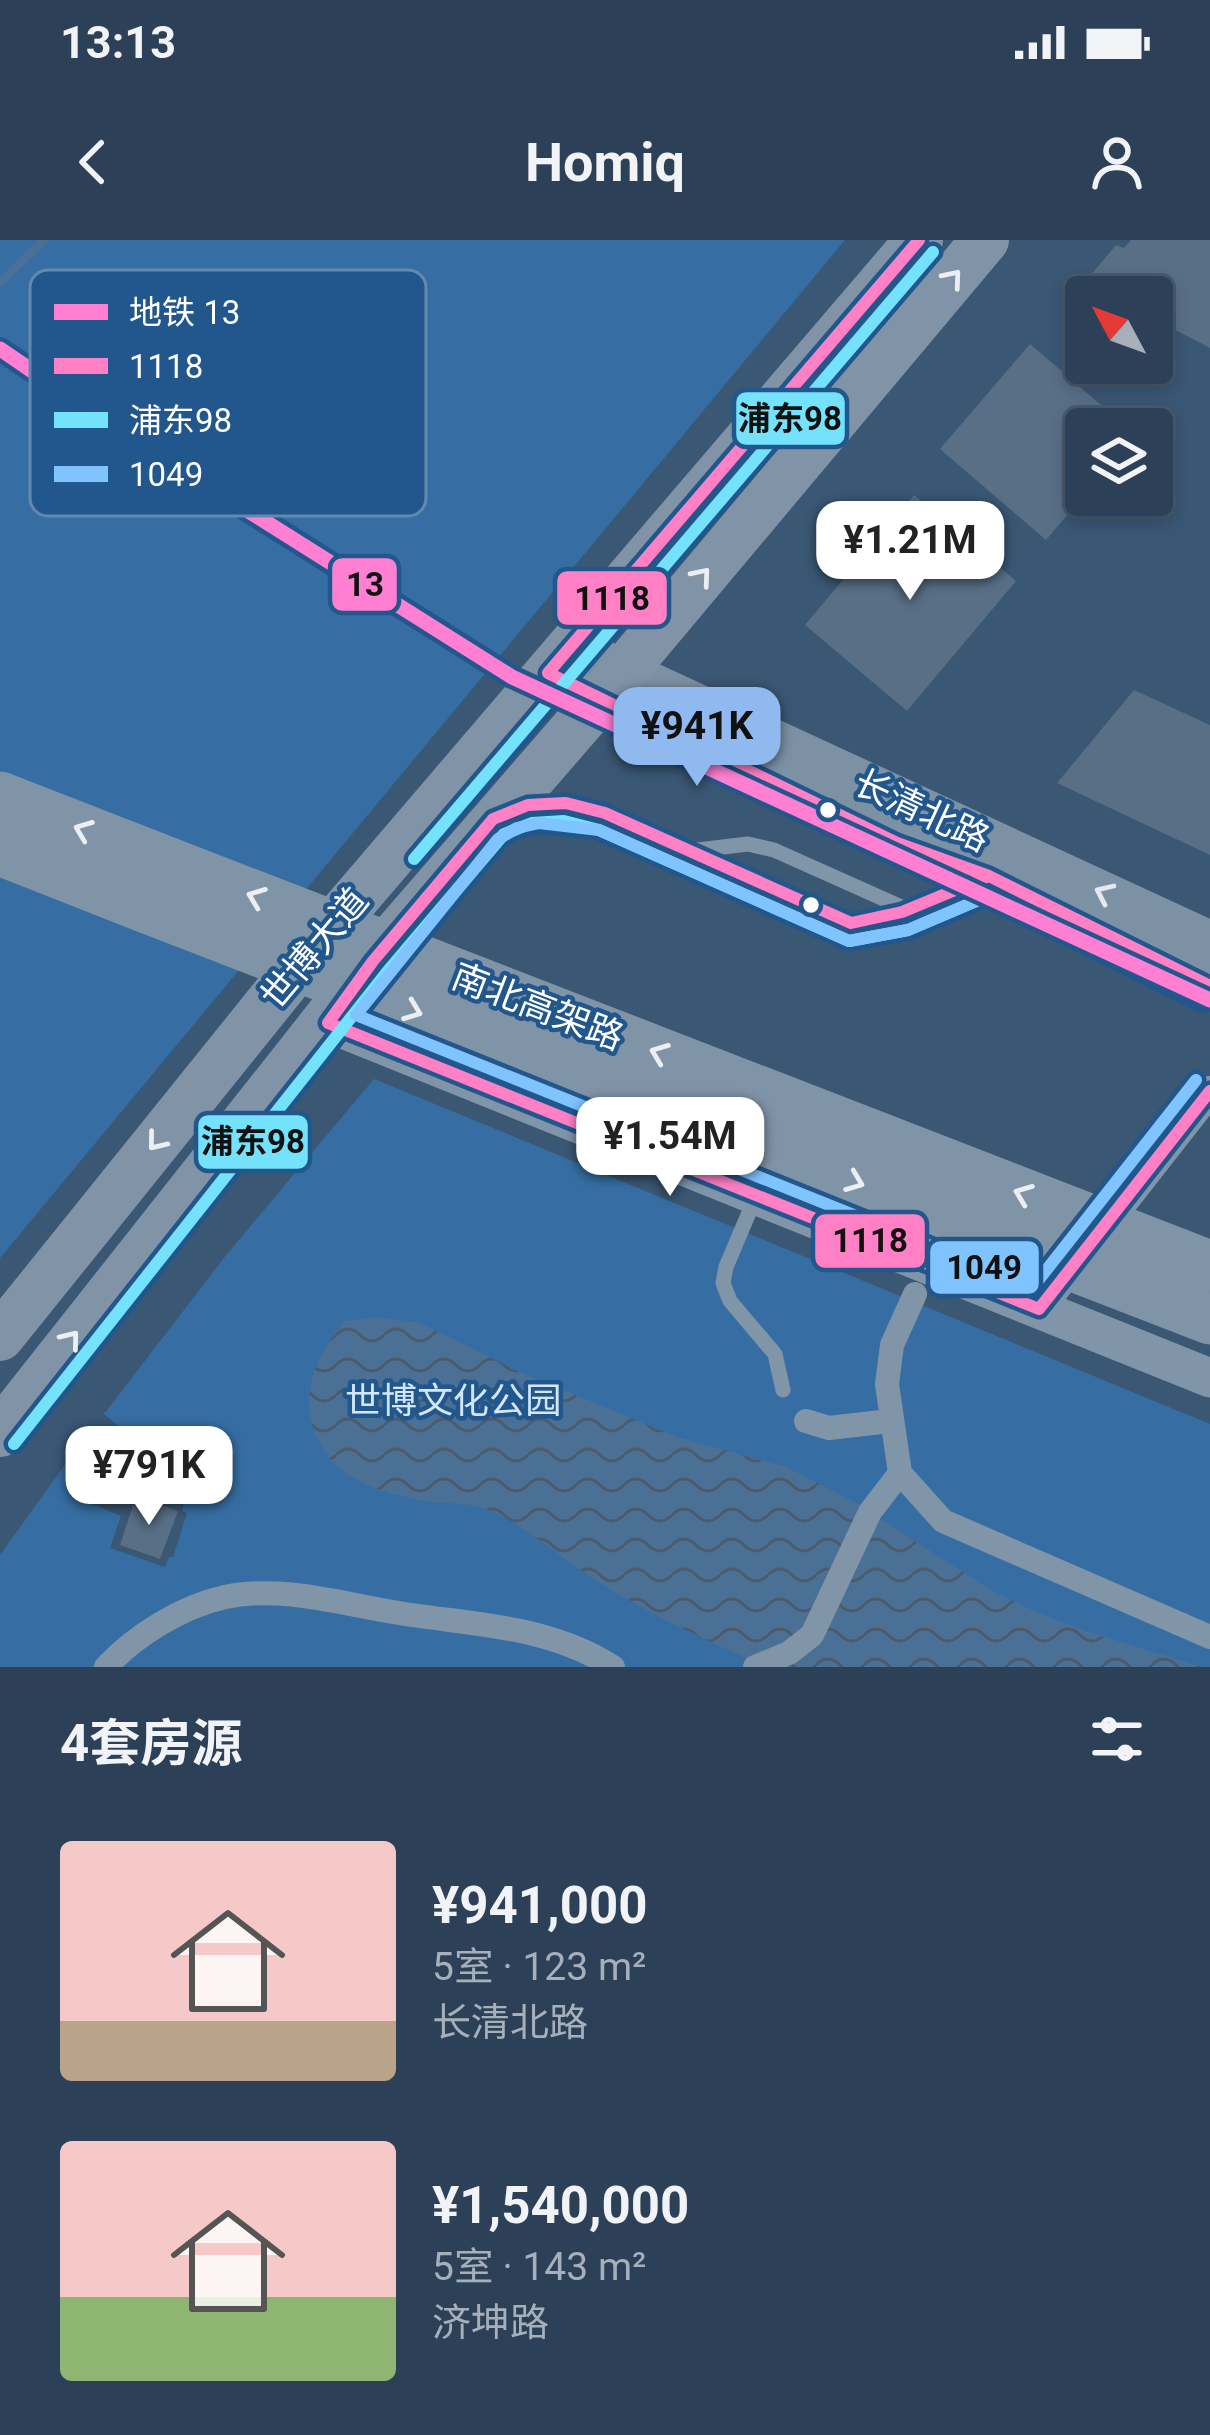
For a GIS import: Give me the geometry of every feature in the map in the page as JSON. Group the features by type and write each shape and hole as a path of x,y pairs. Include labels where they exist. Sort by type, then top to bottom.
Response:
{"highway":[{"name":"南北高架路","path":"0,797 1210,1266"},
{"name":"南北高架路","path":"0,850 1210,1319"}],"main road":[{"name":"世博大道","path":"0,1336 314,947 919,240"},
{"name":"世博大道","path":"0,1432 373,961 985,240"},
{"name":"长清北路","path":"559,659 1210,942"},
{"name":"长清北路","path":"612,684 897,843 988,877 1210,986"}],"street":[{"path":"328,1023 1210,1378"},
{"path":"1039,1309 1210,1091"},
{"path":"915,1294 892,1345 887,1384 900,1473 922,1502 943,1520 1210,1637"},
{"path":"806,1421 851,1428 890,1421"},
{"path":"754,1667 789,1653 812,1635 870,1512 900,1473"},
{"path":"106,1667 152,1628 197,1606 251,1594 308,1596 509,1626 583,1647 613,1667"}],"lane":[{"path":"493,819 528,805 566,803 605,813 851,923 864,923 988,877"},
{"path":"688,851 748,844 774,850 905,909"},
{"path":"757,1193 723,1283 730,1301 776,1354 783,1390"}],"green space":[{"path":"0,240 845,240 0,1258"},
{"name":"世博文化公园","path":"374,1079 1210,1424 1210,1667 0,1667 0,1555 85,1437 95,1445 78,1498 121,1516 110,1548 165,1567 173,1557 187,1513 182,1511 189,1483 104,1414 227,1254"}],"water":[{"path":"378,1317 420,1323 522,1373 677,1437 786,1467 853,1501 989,1589 1034,1611 1202,1667 768,1667 631,1601 494,1513 474,1505 393,1493 341,1470 312,1425 310,1389 322,1354 345,1321"}],"building":[{"path":"1131,240 1210,240 1210,348 1173,329 1173,276 1090,276 1116,245 1124,248"},
{"path":"1030,344 1065,374 1065,384 1077,384 1105,408 1065,408 1066,516 1046,540 940,449"},
{"path":"914,495 1016,581 907,711 805,625"},
{"path":"1134,690 1210,725 1210,855 1057,783"},
{"path":"136,1496 178,1511 160,1559 120,1545"}],"waterway":[{"path":"0,283 44,240"}],"metro line":[{"name":"13","path":"0,349 30,369"},
{"name":"13","path":"256,516 512,677 1210,1000"}],"transit line":[{"name":"1118","path":"919,240 548,673 897,843 989,876 1210,986"},
{"name":"浦东98","path":"414,859 933,252"},
{"name":"1118","path":"989,876 902,912 851,923 605,813 566,803 528,805 493,819 373,961 328,1023 1039,1309 1210,1091"},
{"name":"浦东98","path":"14,1444 387,972 504,834 532,823 564,821 599,830 849,941 908,930 988,896 1202,1002"},
{"name":"1049","path":"1196,1080 1033,1287 356,1015 498,839 539,823 599,830 849,941 908,930 988,896 1202,1002"}]}
